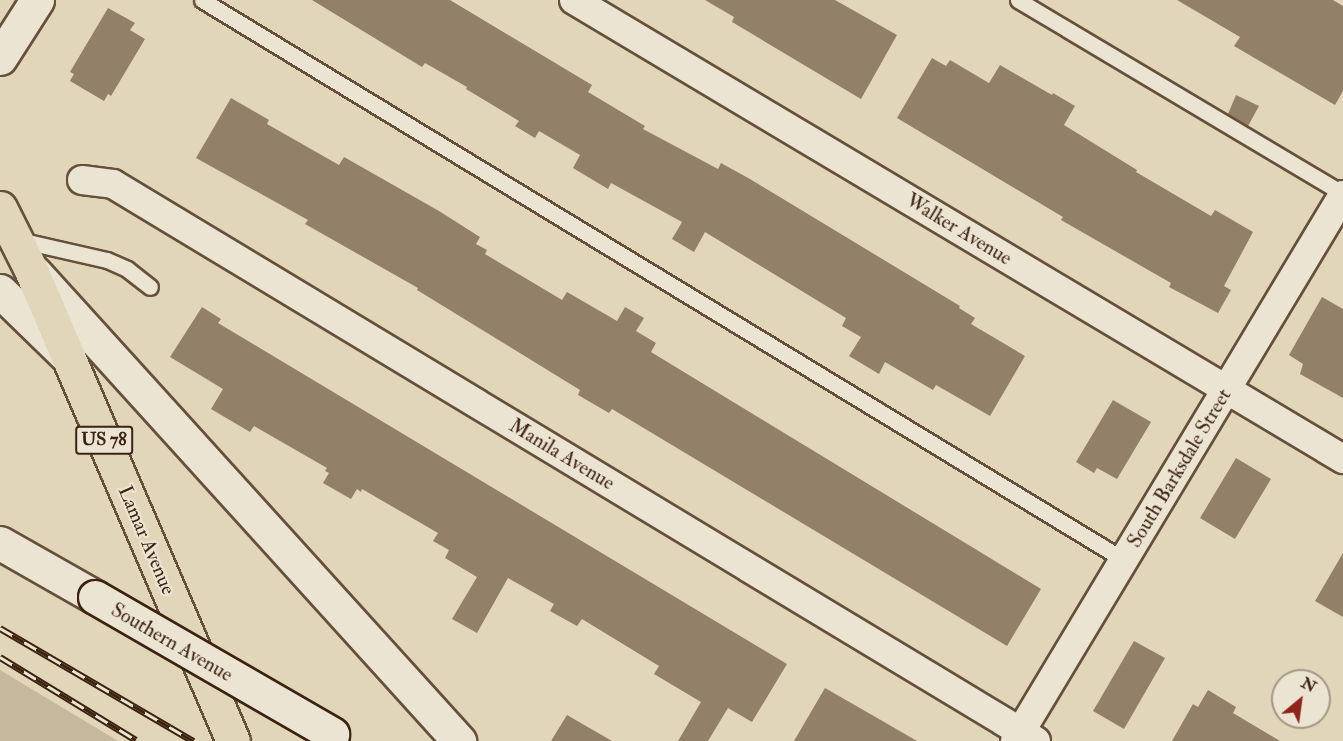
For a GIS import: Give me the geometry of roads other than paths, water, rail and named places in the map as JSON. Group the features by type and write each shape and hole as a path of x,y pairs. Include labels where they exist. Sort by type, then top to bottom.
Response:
{"main road":[{"path":"0,58 37,0"},
{"name":"Lamar Avenue","path":"0,208 31,270 233,741"},
{"path":"31,270 459,741"},
{"path":"0,291 69,358"},
{"name":"Southern Avenue","path":"0,543 338,738"}],"street":[{"name":"Walker Avenue","path":"574,0 1343,459"},
{"name":"Manila Avenue","path":"82,180 113,183 1024,738"},
{"name":"South Barksdale Street","path":"1024,738 1124,560 1343,195"}],"lane":[{"path":"202,0 1124,560"},
{"path":"1018,0 1343,195"},
{"path":"16,240 107,260 127,269 150,287"}],"railway":[{"path":"0,628 193,741"},
{"path":"0,657 136,740"}]}
